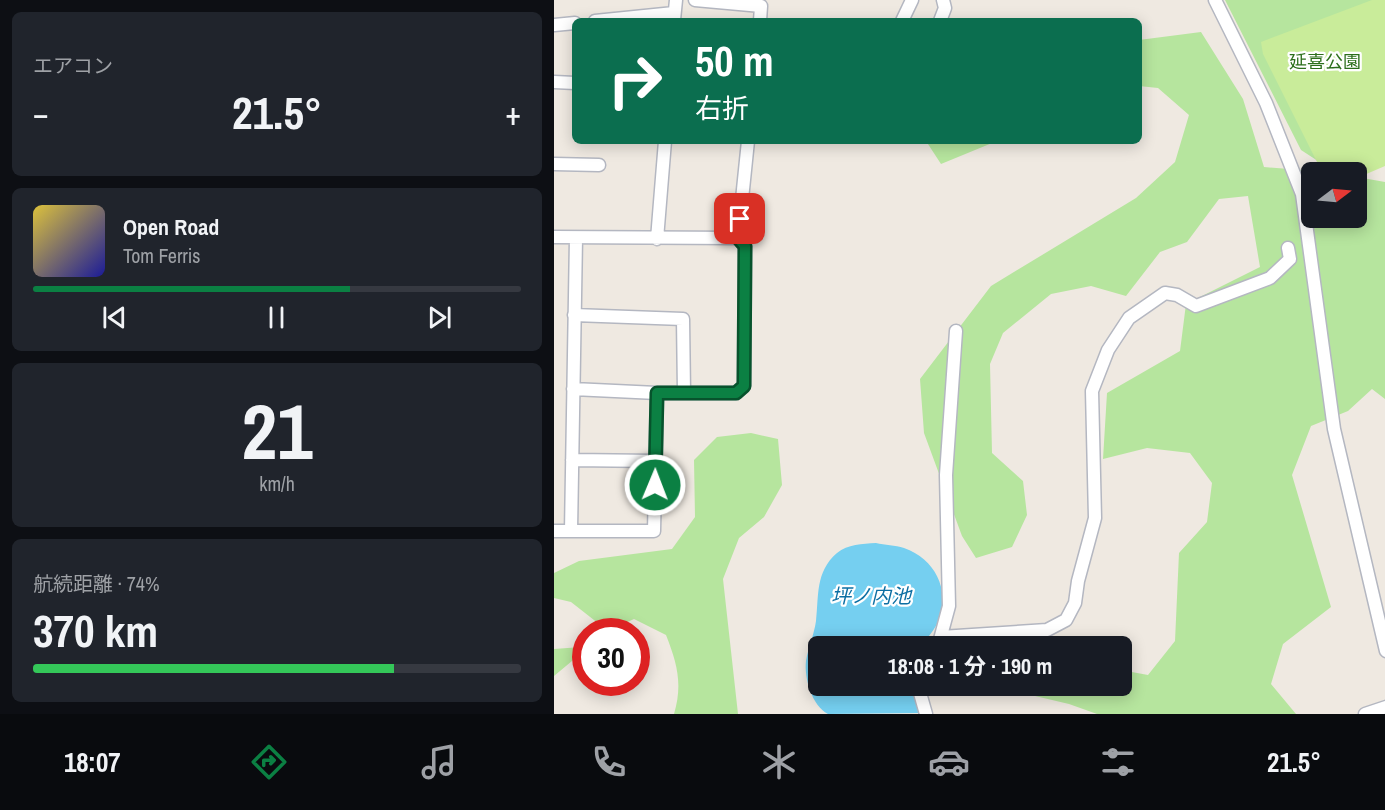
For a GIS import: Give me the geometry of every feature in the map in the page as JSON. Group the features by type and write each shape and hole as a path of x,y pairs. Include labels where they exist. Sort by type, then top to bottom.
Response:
{"street":[{"path":"654,18 674,17 676,0"},
{"path":"695,0 761,6 760,18"},
{"path":"903,18 912,0"},
{"path":"941,18 945,8 943,0"},
{"path":"1215,0 1266,104 1302,194 1334,429 1385,651"},
{"path":"554,25 572,23"},
{"path":"554,82 572,83"},
{"path":"657,239 665,144"},
{"path":"573,390 736,393 744,386 745,246 738,238 748,144"},
{"path":"554,164 599,165"},
{"path":"554,237 738,238"},
{"path":"570,531 576,238"},
{"path":"992,636 1047,630 1066,620 1075,603 1078,581 1095,518 1092,391 1108,350 1129,318 1165,293 1177,295 1196,306 1217,300 1270,278 1290,259 1288,248"},
{"path":"574,315 683,319 684,393"},
{"path":"940,636 949,606 946,475 956,331"},
{"path":"554,531 654,531 657,393"},
{"path":"572,460 656,461"},
{"path":"921,696 926,714"},
{"path":"1365,714 1385,706"}],"green space":[{"name":"延喜公園","path":"1225,0 1385,0 1321,162 1301,150"},
{"name":"延喜公園","path":"1372,0 1385,0 1385,166 1367,174 1367,162 1317,162 1263,54 1261,42"},
{"path":"1201,32 1243,99 1264,167 1301,170 1301,228 1367,228 1367,179 1385,182 1385,399 1372,389 1348,411 1311,426 1292,475 1331,607 1283,644 1271,684 1296,714 1097,714 1069,704 1035,696 1132,696 1132,672 1148,675 1175,641 1179,553 1207,522 1212,483 1190,453 1147,448 1103,459 1107,393 1180,351 1186,304 1260,267 1248,196 1219,199 1187,242 1160,252 1126,296 1091,286 1051,294 1003,333 990,364 992,453 1023,481 1027,515 1012,547 976,558 962,536 924,433 920,379 991,286 1136,198 1175,162 1189,115 1158,88 1142,86 1142,40"},
{"path":"928,144 990,144 941,164"},
{"path":"751,433 778,439 782,485 764,517 739,538 723,579 738,714 674,714 678,693 678,674 666,635 650,627 650,618 591,618 571,602 554,598 554,573 579,561 672,549 695,517 694,460 717,437"},
{"path":"572,648 572,661 554,676 554,649"}],"water":[{"name":"坪ノ内池","path":"876,543 904,548 915,553 932,567 941,586 943,597 938,623 929,636 813,636 821,576 837,553 855,545"},
{"name":"坪ノ内池","path":"808,652 808,683 806,668"},
{"name":"坪ノ内池","path":"812,696 914,696 919,713 828,714"}],"route":[{"path":"655,485 657,393 736,393 744,386 745,246 738,238 740,219"}]}
